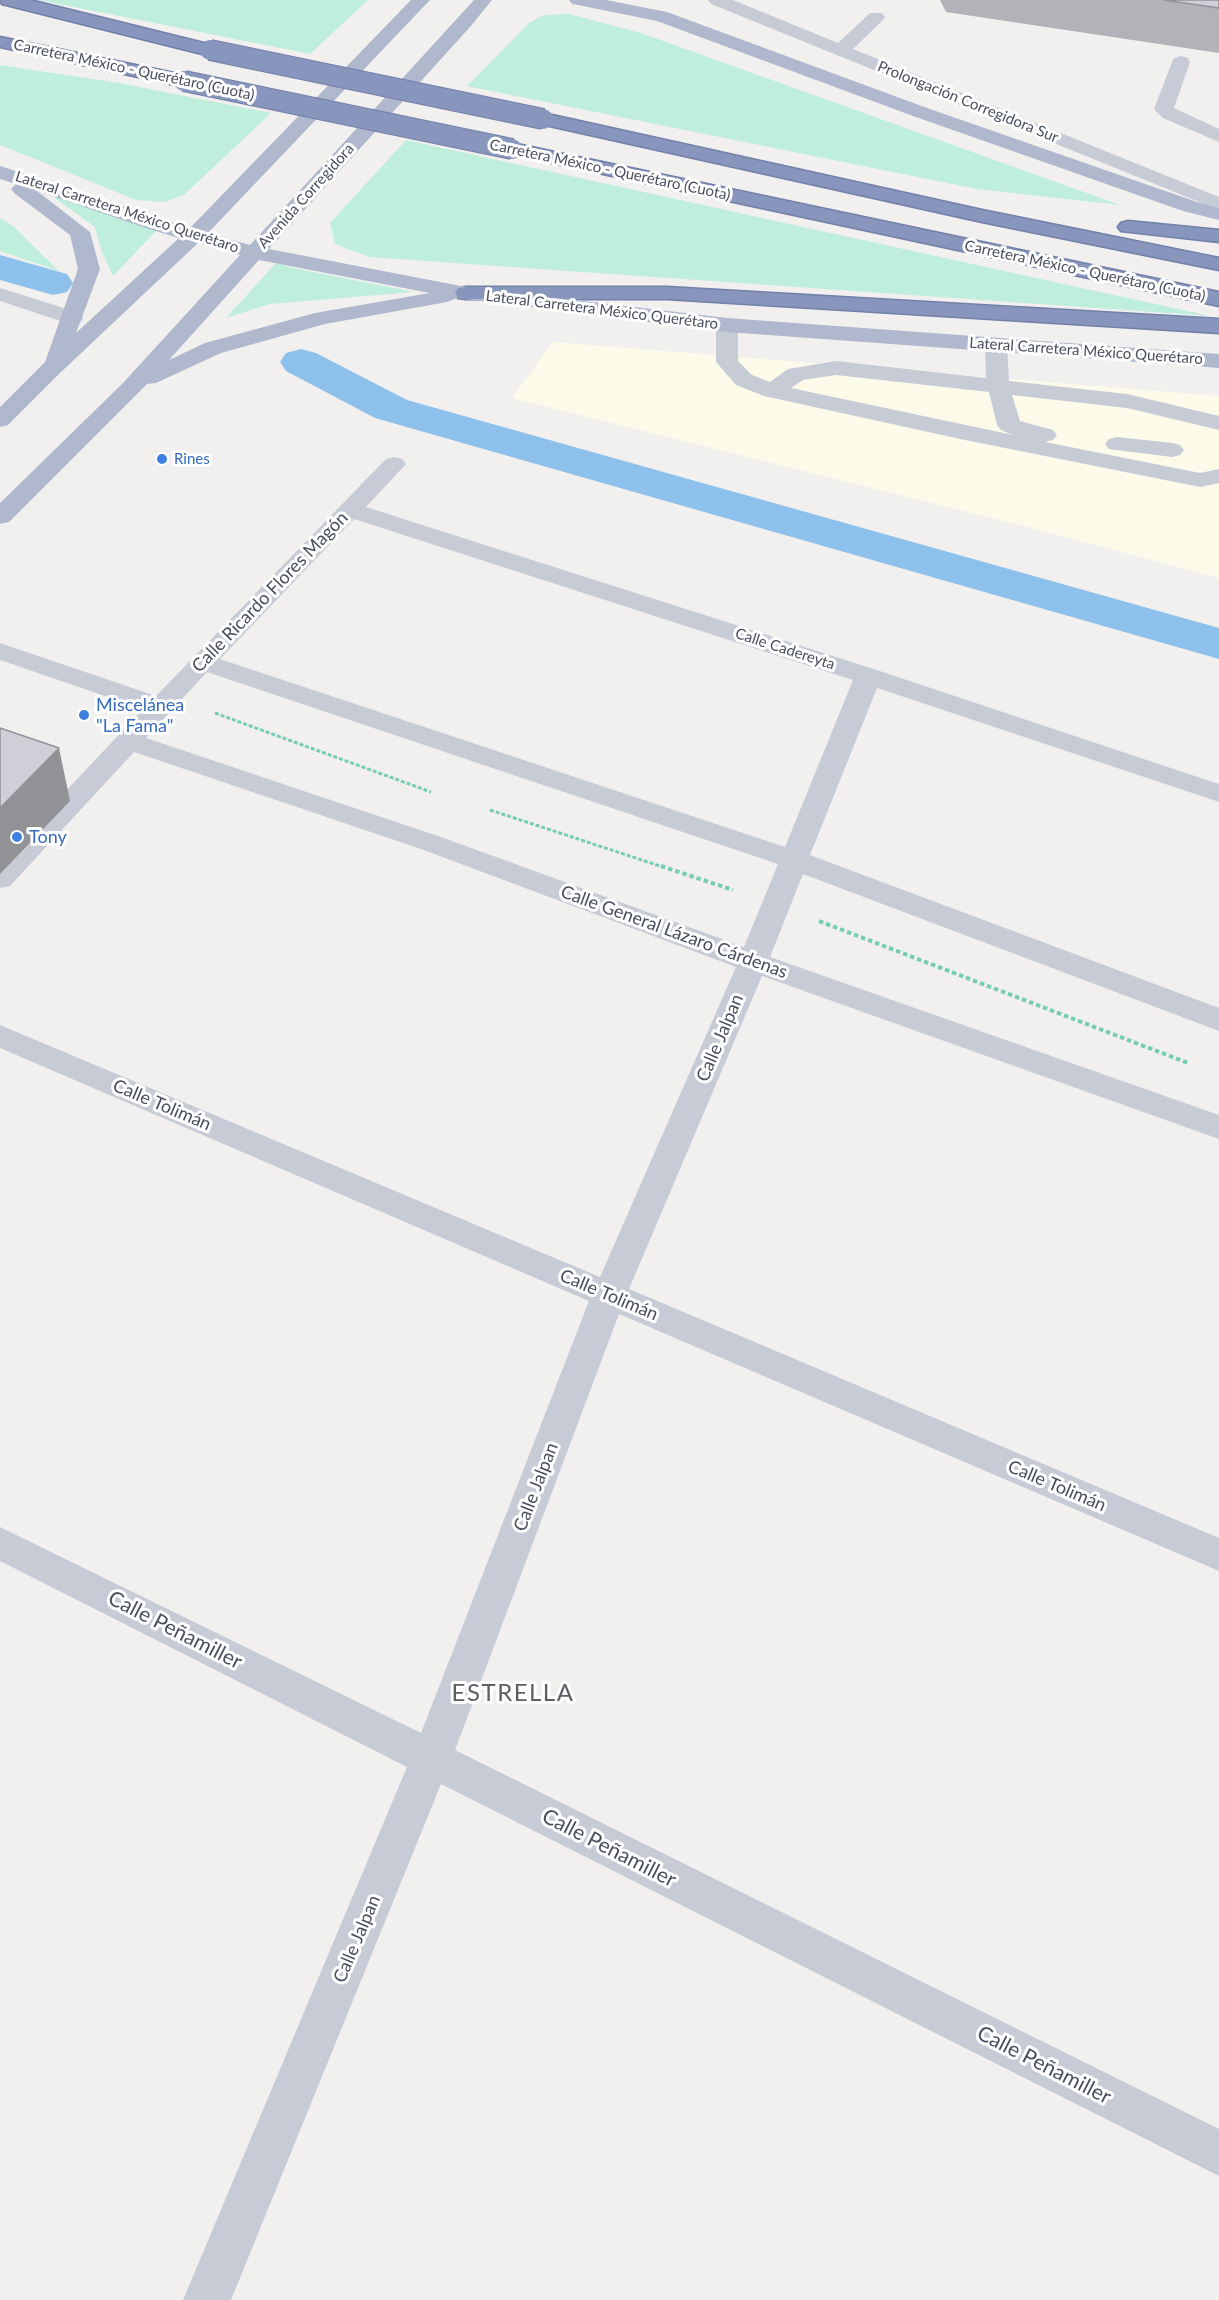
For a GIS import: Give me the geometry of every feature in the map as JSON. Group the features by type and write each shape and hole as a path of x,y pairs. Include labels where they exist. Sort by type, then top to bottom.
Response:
{"highway":[{"name":"Carretera México - Querétaro (Cuota)","path":"12,1 210,50 543,119 982,216 1219,264"},
{"name":"Carretera México - Querétaro (Cuota)","path":"0,42 1219,300"},
{"path":"982,216 1219,236"},
{"path":"466,293 667,293 1219,326"}],"main road":[{"path":"0,420 52,368 195,235 421,0"},
{"name":"Avenida Corregidora","path":"0,517 130,388 483,0"},
{"path":"578,0 661,16 931,116 1190,207 1219,214"},
{"path":"646,0 661,16"},
{"path":"0,173 80,232 89,269 52,368"},
{"name":"Lateral Carretera México Querétaro","path":"0,173 159,226 255,253 466,293 727,325 1219,361"},
{"path":"130,388 213,348 323,318 466,293"}],"street":[{"name":"Prolongación Corregidora Sur","path":"717,0 1214,197"},
{"path":"841,50 876,17"},
{"path":"1180,62 1164,108 1170,114 1219,136"},
{"path":"0,294 72,318"},
{"path":"727,325 727,362 744,380 772,391 1157,472 1200,480 1219,476"},
{"path":"996,345 998,385 1009,425 1022,431 1172,450"},
{"path":"772,391 796,374 836,368 1127,401 1208,420"},
{"path":"1157,472 1172,450 1208,420"},
{"name":"Calle Ricardo Flores Magón","path":"0,879 202,662 394,464"},
{"name":"Calle Cadereyta","path":"350,510 868,676 1219,793"},
{"path":"0,651 165,701"},
{"path":"202,662 792,859 1219,1020"},
{"name":"Calle Jalpan","path":"207,2300 431,1759 609,1295 753,962 792,859 868,676"},
{"name":"Calle General Lázaro Cárdenas","path":"128,741 431,843 753,962 1219,1127"},
{"name":"Calle Tolimán","path":"0,1036 1219,1555"},
{"name":"Calle Peñamiller","path":"0,1543 1219,2153"}],"path":[{"path":"165,701 431,792"},
{"path":"426,800 431,792 441,786"},
{"path":"483,817 490,810 493,801"},
{"path":"490,810 776,905 1188,1063"}],"shaded area":[{"path":"553,342 1219,396 1219,578 1028,527 512,398"}],"green space":[{"path":"39,0 368,0 310,54"},
{"path":"569,14 641,33 1120,205 977,189 467,86 529,23 543,15"},
{"path":"0,65 119,83 271,113 184,195 164,202 136,200 0,145"},
{"path":"406,140 1210,316 369,257 335,244 330,223"},
{"path":"48,193 158,229 113,276 100,247 95,227"},
{"path":"0,218 13,226 59,271 0,251"},
{"path":"276,263 414,292 270,304 226,318"}],"building":[{"path":"1164,0 1219,0 1219,8"},
{"path":"0,728 59,748 0,808"}],"waterway":[{"path":"0,267 53,283"},
{"path":"301,362 391,409 1219,644"}],"place":[{"name":"Rines","path":"162,459"},
{"name":"Miscelánea \"La Fama\"","path":"84,715"},
{"name":"Tony","path":"17,837"}],"district":[{"name":"ESTRELLA","path":"513,1693"}]}
